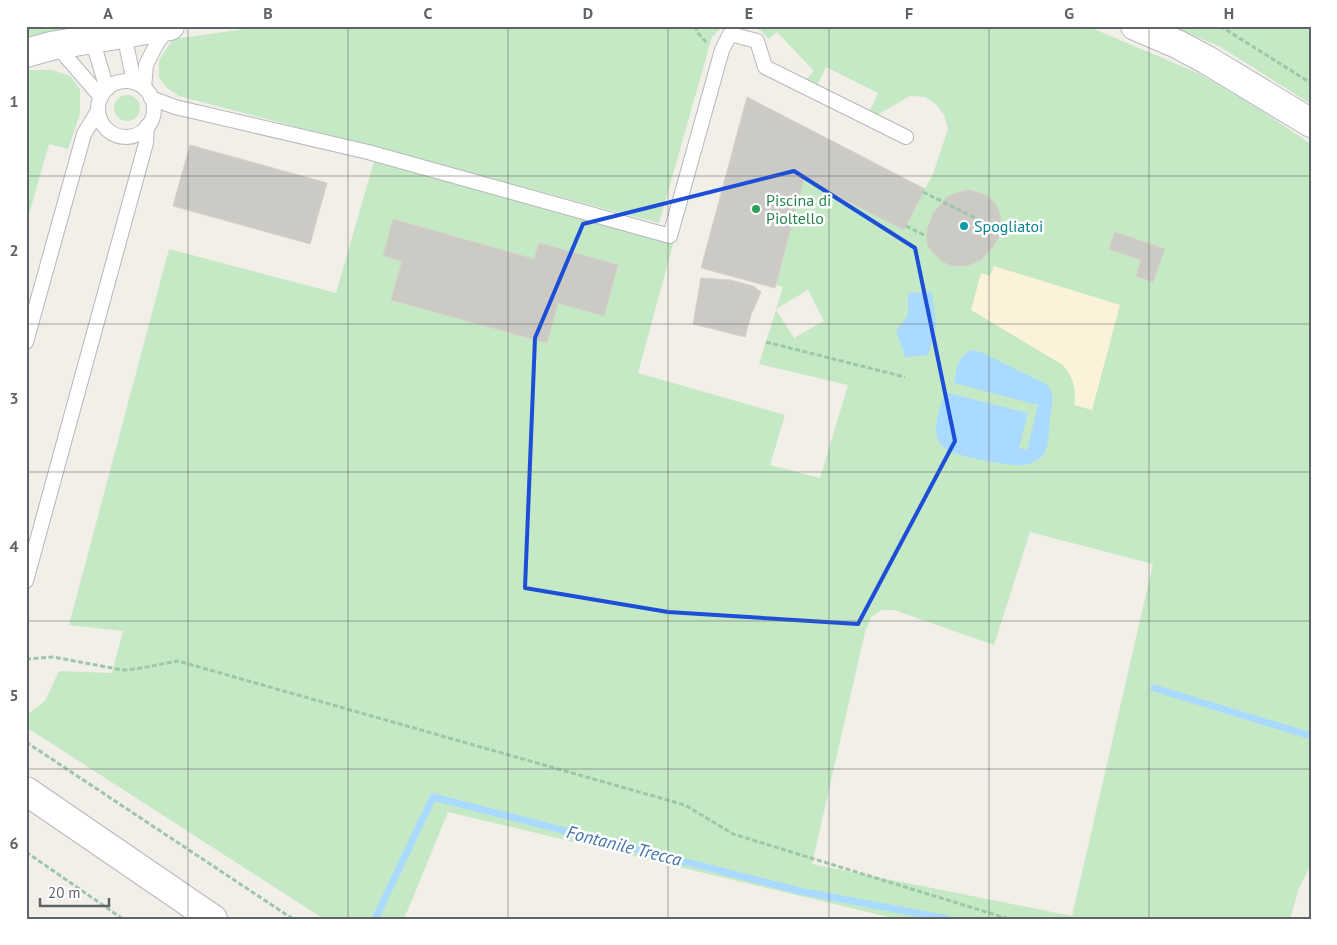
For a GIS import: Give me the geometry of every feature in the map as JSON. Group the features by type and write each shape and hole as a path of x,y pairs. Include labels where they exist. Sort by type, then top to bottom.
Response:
{"street":[{"path":"40,48 170,26"},
{"path":"1135,26 1177,44 1207,60 1311,123"},
{"path":"26,791 213,919"}],"lane":[{"path":"143,90 146,65 156,45 170,26"},
{"path":"26,581 31,548 154,110 143,90 124,34"},
{"path":"175,107 150,121 142,132 126,137 110,132 104,126 98,111 98,104 104,93 114,84 121,81 175,107 368,152 670,236 722,50 730,34 757,41 765,67 906,137"},
{"path":"92,39 104,93"},
{"path":"40,48 104,93"},
{"path":"26,342 84,134 98,111"}],"path":[{"path":"1220,26 1311,83"},
{"path":"923,192 1001,231"},
{"path":"906,226 924,235"},
{"path":"766,342 905,377"},
{"path":"26,659 53,657 123,670 178,661 685,805 733,834 1009,919"},
{"path":"26,742 293,919"},
{"path":"26,852 123,919"}],"highlighted area":[{"path":"794,171 915,248 955,441 858,624 668,612 525,588 535,338 583,224"}],"green space":[{"path":"26,26 107,26 47,36 26,36"},
{"path":"267,26 726,26 722,27 712,37 659,223 179,96 167,88 159,77 159,60 173,39"},
{"path":"752,26 1087,26 1200,74 1262,111 1311,144 1311,865 1299,888 1290,919 897,919 448,812 404,919 324,919 26,727 26,716 45,701 59,671 112,673 123,631 69,625 169,249 336,293 375,158 673,244 638,373 785,415 770,465 820,478 848,385 759,364 776,310 794,338 824,321 808,290 776,309 783,287 776,285 804,179 925,189 933,174 948,129 944,115 936,104 925,97 910,96 875,116 869,113 878,93 826,67 817,86 811,84 807,79 814,71 777,32 769,39 760,30","holes":["1030,532 1153,564 1072,916 812,864 865,632 871,617 882,610 894,610 994,645"]},
{"path":"1170,26 1311,26 1311,104 1219,46"},
{"path":"52,70 70,76 80,89 80,114 68,149 49,144 26,225 26,71"},
{"path":"127,95 136,99 140,108 136,117 127,121 118,117 114,108 118,99"}],"sand":[{"path":"994,266 1120,305 1092,410 1074,405 1075,394 1073,384 1063,365 971,310 981,273 990,276"}],"water":[{"path":"932,292 936,325 928,355 905,357 896,331 908,315 908,293"},
{"path":"973,350 981,352 1046,384 1051,391 1052,408 1046,451 1032,463 1018,465 971,458 951,452 939,442 936,427 945,392 1028,413 1019,448 1027,450 1038,405 954,383 961,359"}],"building":[{"name":"Piscina di Pioltello","path":"747,97 925,189 904,230 804,179 775,288 701,268"},
{"path":"190,145 327,183 310,244 173,206"},
{"name":"Spogliatoi","path":"968,190 986,195 995,203 1000,214 1000,235 993,247 980,261 966,266 951,266 940,260 929,248 927,229 934,212 947,197"},
{"path":"393,219 534,259 539,243 618,265 604,316 558,303 547,343 391,300 402,261 383,256"},
{"path":"1115,232 1165,249 1153,282 1136,276 1141,260 1109,249"},
{"path":"701,278 730,280 753,286 761,292 751,315 745,337 693,324"}],"waterway":[{"path":"1154,688 1311,736"},
{"name":"Fontanile Trecca","path":"375,919 433,797 800,891 948,919"}],"place":[{"name":"Piscina di Pioltello","path":"756,209"},
{"name":"Spogliatoi","path":"964,226"}]}
